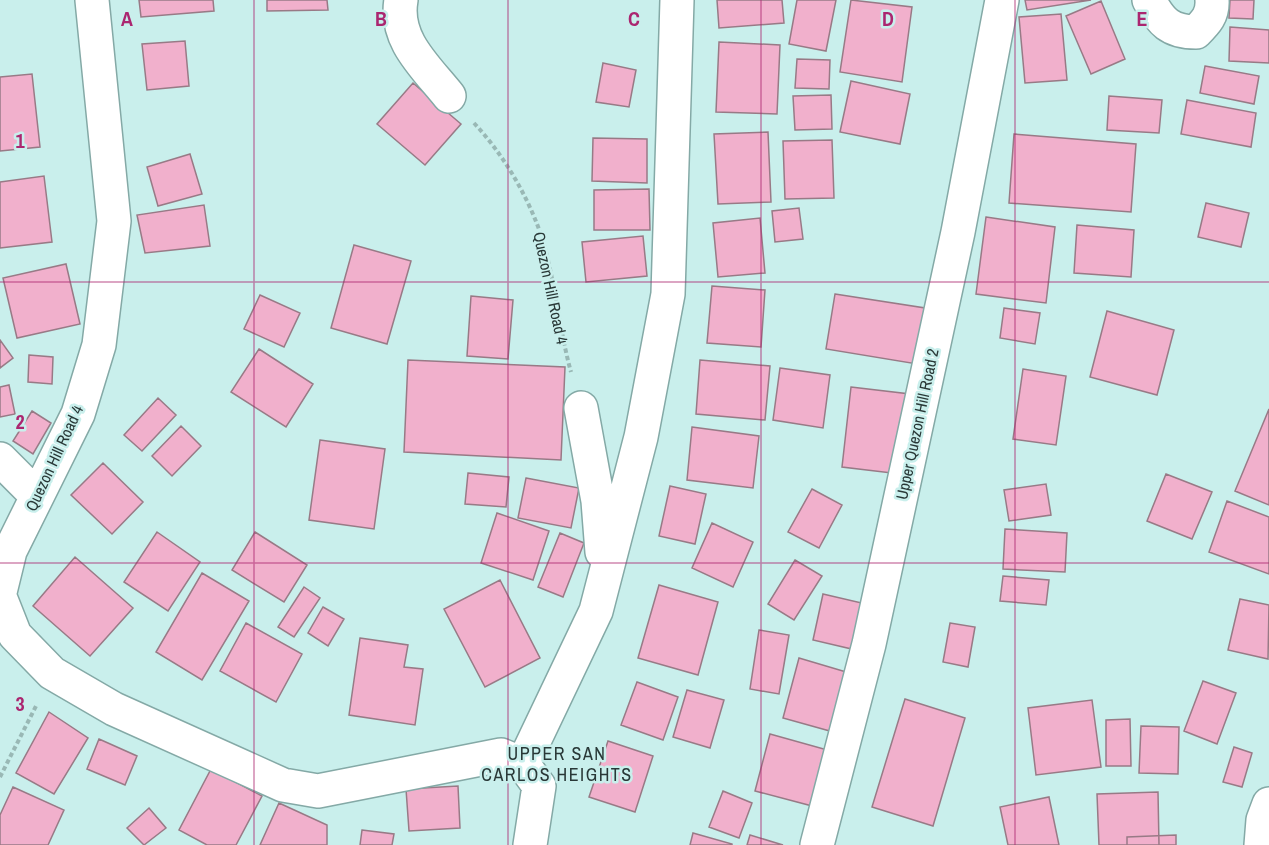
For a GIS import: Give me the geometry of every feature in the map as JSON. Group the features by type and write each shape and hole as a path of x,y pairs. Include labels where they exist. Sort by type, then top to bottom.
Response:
{"street":[{"name":"Quezon Hill Road 4","path":"0,592 10,551 78,414 99,345 114,221 92,0"},
{"path":"401,0 399,12 403,37 449,96"},
{"path":"523,765 596,611 641,437 668,294 676,0"},
{"name":"Upper Quezon Hill Road 2","path":"817,845 872,632 958,232 1002,0"},
{"path":"1149,0 1161,21 1179,32 1196,32 1207,22 1213,9 1212,0"},
{"path":"581,408 598,501 604,581"},
{"path":"0,459 37,496"},
{"path":"0,597 15,635 52,673 114,709 283,785 318,791 501,755 523,765 539,786 530,845"},
{"path":"1261,845 1263,820 1269,804"}],"path":[{"name":"Quezon Hill Road 4","path":"449,96 489,139 515,180 538,226 562,341 581,408"},
{"path":"0,777 52,673"}],"building":[{"path":"139,0 213,0 214,11 141,17"},
{"path":"267,0 327,0 328,10 267,11"},
{"path":"717,0 782,0 784,23 719,28"},
{"path":"797,0 836,0 826,51 789,44"},
{"path":"851,0 912,7 902,82 840,72"},
{"path":"1025,0 1091,0 1027,10"},
{"path":"1230,0 1254,0 1253,19 1229,18"},
{"path":"1101,1 1125,59 1091,74 1066,16"},
{"path":"1061,14 1067,80 1025,83 1019,17"},
{"path":"1230,27 1269,30 1269,63 1229,61"},
{"path":"185,41 189,86 147,90 142,44"},
{"path":"719,42 780,45 777,114 716,112"},
{"path":"797,59 830,60 829,89 795,88"},
{"path":"603,63 636,70 629,107 596,102"},
{"path":"1205,66 1259,76 1254,104 1200,93"},
{"path":"32,74 40,147 0,151 0,77"},
{"path":"851,81 910,94 900,144 840,132"},
{"path":"413,83 461,124 425,165 377,124"},
{"path":"831,95 832,129 795,130 793,96"},
{"path":"1109,96 1162,100 1159,133 1107,130"},
{"path":"1187,100 1256,113 1251,147 1181,134"},
{"path":"768,132 771,202 718,204 714,134"},
{"path":"1014,134 1136,144 1131,212 1009,203"},
{"path":"593,138 647,139 647,183 592,181"},
{"path":"832,140 834,198 785,199 783,141"},
{"path":"190,154 202,194 158,206 147,167"},
{"path":"44,176 52,242 0,248 0,182"},
{"path":"649,189 650,230 594,230 594,190"},
{"path":"1206,203 1249,213 1241,247 1198,237"},
{"path":"204,205 210,246 145,253 137,215"},
{"path":"799,208 803,239 775,242 772,211"},
{"path":"986,217 1055,227 1046,303 976,294"},
{"path":"760,218 765,273 718,277 713,223"},
{"path":"1077,225 1134,230 1131,277 1074,273"},
{"path":"643,236 647,276 586,282 582,242"},
{"path":"354,245 411,261 387,344 331,328"},
{"path":"66,264 80,324 17,338 3,278"},
{"path":"712,286 765,290 761,347 707,343"},
{"path":"835,294 925,308 917,364 826,349"},
{"path":"260,295 300,313 284,347 244,329"},
{"path":"471,296 513,300 508,359 467,356"},
{"path":"1004,308 1040,313 1035,344 1000,338"},
{"path":"1107,311 1174,330 1157,395 1090,377"},
{"path":"0,340 13,358 0,368"},
{"path":"259,349 313,384 286,427 231,392"},
{"path":"29,355 53,357 52,384 28,382"},
{"path":"408,360 565,367 561,460 404,452"},
{"path":"700,360 770,366 765,420 696,414"},
{"path":"780,368 830,375 823,428 773,420"},
{"path":"1023,369 1066,376 1056,445 1013,439"},
{"path":"9,385 15,414 0,417 0,387"},
{"path":"851,387 910,394 900,474 842,467"},
{"path":"158,398 176,415 142,451 124,435"},
{"path":"1269,409 1269,505 1235,491"},
{"path":"32,411 51,423 33,454 13,441"},
{"path":"181,426 201,446 172,476 152,456"},
{"path":"692,427 759,436 753,488 687,480"},
{"path":"320,440 385,449 374,529 309,520"},
{"path":"103,463 143,502 112,534 71,495"},
{"path":"468,473 509,477 506,507 465,504"},
{"path":"1166,474 1212,492 1192,539 1147,521"},
{"path":"526,478 579,488 571,528 518,518"},
{"path":"1046,484 1051,515 1009,521 1004,490"},
{"path":"670,486 706,494 695,544 659,536"},
{"path":"812,489 842,505 819,548 788,532"},
{"path":"1227,501 1269,517 1269,574 1209,552"},
{"path":"497,513 549,531 533,580 481,563"},
{"path":"712,523 753,542 733,587 692,568"},
{"path":"1005,529 1067,533 1065,572 1003,569"},
{"path":"157,532 200,562 168,611 124,582"},
{"path":"255,532 307,565 284,602 232,570"},
{"path":"560,533 584,543 563,597 538,587"},
{"path":"75,557 133,608 90,656 33,606"},
{"path":"795,560 822,576 794,620 768,604"},
{"path":"202,573 249,601 202,680 156,652"},
{"path":"1003,576 1049,580 1046,605 1000,601"},
{"path":"500,580 540,658 485,687 444,609"},
{"path":"659,585 718,602 698,675 638,658"},
{"path":"304,587 320,598 294,637 278,627"},
{"path":"823,594 866,604 856,650 813,640"},
{"path":"1240,599 1269,605 1268,659 1228,650"},
{"path":"323,607 344,619 328,646 308,633"},
{"path":"246,623 302,654 276,702 220,671"},
{"path":"950,623 975,627 968,667 943,662"},
{"path":"759,630 789,635 779,694 750,689"},
{"path":"360,638 408,645 404,667 423,669 415,725 349,715"},
{"path":"799,658 853,674 837,733 783,718"},
{"path":"1203,681 1236,693 1217,744 1184,731"},
{"path":"637,682 678,697 663,740 621,725"},
{"path":"687,690 724,700 710,748 673,737"},
{"path":"905,699 965,718 933,826 872,807"},
{"path":"1092,700 1101,767 1036,775 1028,708"},
{"path":"49,712 88,738 54,794 16,773"},
{"path":"1130,719 1131,766 1106,766 1106,720"},
{"path":"1141,726 1179,727 1178,774 1139,773"},
{"path":"770,734 831,751 816,807 755,791"},
{"path":"99,739 137,756 125,785 87,769"},
{"path":"608,741 653,756 635,812 589,797"},
{"path":"1234,747 1252,753 1242,787 1223,782"},
{"path":"211,769 262,796 236,845 207,845 179,830"},
{"path":"458,786 460,828 409,831 406,789"},
{"path":"13,787 64,810 48,845 0,845 0,815"},
{"path":"723,791 752,803 739,838 709,827"},
{"path":"1158,792 1159,845 1099,845 1097,794"},
{"path":"1049,797 1059,845 1008,845 1000,807"},
{"path":"279,803 327,825 327,845 260,845"},
{"path":"149,808 166,828 144,845 127,828"},
{"path":"362,830 394,834 392,845 360,845"},
{"path":"693,833 732,844 732,845 690,845"},
{"path":"750,835 783,845 747,845"},
{"path":"1176,835 1176,845 1127,845 1127,837"}],"district":[{"name":"UPPER SAN CARLOS HEIGHTS","path":"557,763"}]}
